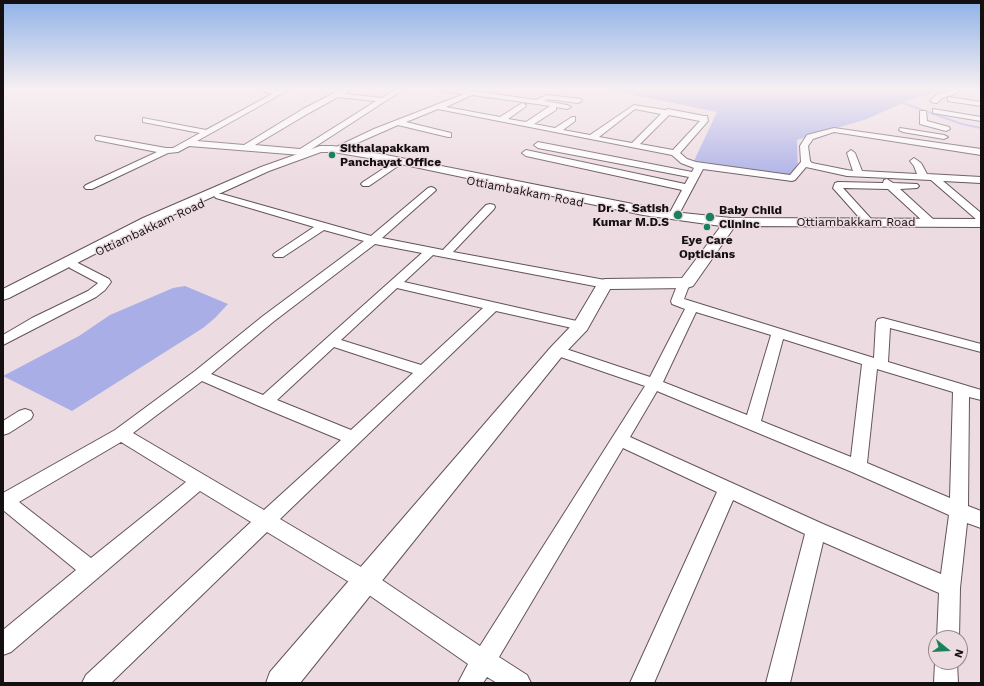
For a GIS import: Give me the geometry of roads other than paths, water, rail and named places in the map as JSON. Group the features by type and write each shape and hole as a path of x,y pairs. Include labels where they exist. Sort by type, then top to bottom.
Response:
{"street":[{"path":"151,121 206,132"},
{"path":"99,138 166,151 175,150 227,121"},
{"path":"246,147 289,121"},
{"path":"187,143 246,147 303,154 350,121"},
{"path":"336,149 403,121"},
{"path":"505,121 675,153 678,158 687,163 696,165 792,178 806,162"},
{"path":"527,125 533,121"},
{"path":"556,131 569,121"},
{"path":"592,138 614,121"},
{"path":"634,146 659,121"},
{"path":"675,153 704,121"},
{"path":"923,121 946,130"},
{"path":"398,123 448,135"},
{"path":"339,128 372,133"},
{"path":"981,152 834,130 810,137 804,146 806,162 809,165 824,169 858,174 981,180"},
{"path":"903,130 946,130"},
{"path":"946,130 948,147"},
{"path":"538,145 695,175"},
{"name":"Ottiambakkam Road","path":"3,294 142,224 265,170 303,154 320,149 336,149 673,216 731,222"},
{"path":"89,187 166,151"},
{"path":"526,153 688,188"},
{"name":"Ottiambakkam Road","path":"3,302 74,265 277,169 303,154"},
{"path":"851,154 858,174"},
{"name":"Ottiambakkam Road","path":"369,156 395,164 641,215 691,221 981,222"},
{"path":"914,161 928,177 943,186 981,218"},
{"path":"366,184 395,164"},
{"path":"673,216 699,167 696,165"},
{"path":"880,175 930,222"},
{"path":"869,222 838,188 838,185 943,186"},
{"path":"92,570 4,501 121,434 200,375 268,319 373,240 431,190"},
{"path":"219,196 373,240 605,284 687,283 731,222"},
{"path":"446,253 490,207"},
{"path":"279,255 324,225"},
{"path":"265,402 432,250"},
{"path":"3,341 37,321 92,294 101,288 105,282 74,265"},
{"path":"684,283 677,300 692,307 875,364 981,394"},
{"path":"394,284 581,326"},
{"path":"281,683 557,350 581,326 605,284"},
{"path":"94,683 492,307"},
{"path":"470,683 654,384 692,307"},
{"path":"858,466 883,322 981,348"},
{"path":"752,424 778,334"},
{"path":"331,342 424,371"},
{"path":"557,350 654,384 858,466 981,520"},
{"path":"200,375 353,438"},
{"path":"948,630 950,588 959,511 961,389"},
{"path":"3,429 25,415"},
{"path":"121,434 264,522 366,581 483,661 519,683"},
{"path":"620,439 816,530 950,588"},
{"path":"3,644 198,482"},
{"path":"642,683 728,489"},
{"path":"778,683 816,530"},
{"path":"946,670 946,683"}],"water":[{"path":"713,121 860,121 797,140 798,179 693,163"},
{"path":"185,286 228,304 203,328 72,411 3,376 79,336 110,315 173,288"}],"waterway":[{"path":"954,121 981,128"}],"place":[{"name":"Sithalapakkam Panchayat Office","path":"332,155"},
{"name":"Dr. S. Satish Kumar M.D.S","path":"678,215"},
{"name":"Baby Child Clininc","path":"710,217"},
{"name":"Eye Care Opticians","path":"707,227"}]}
